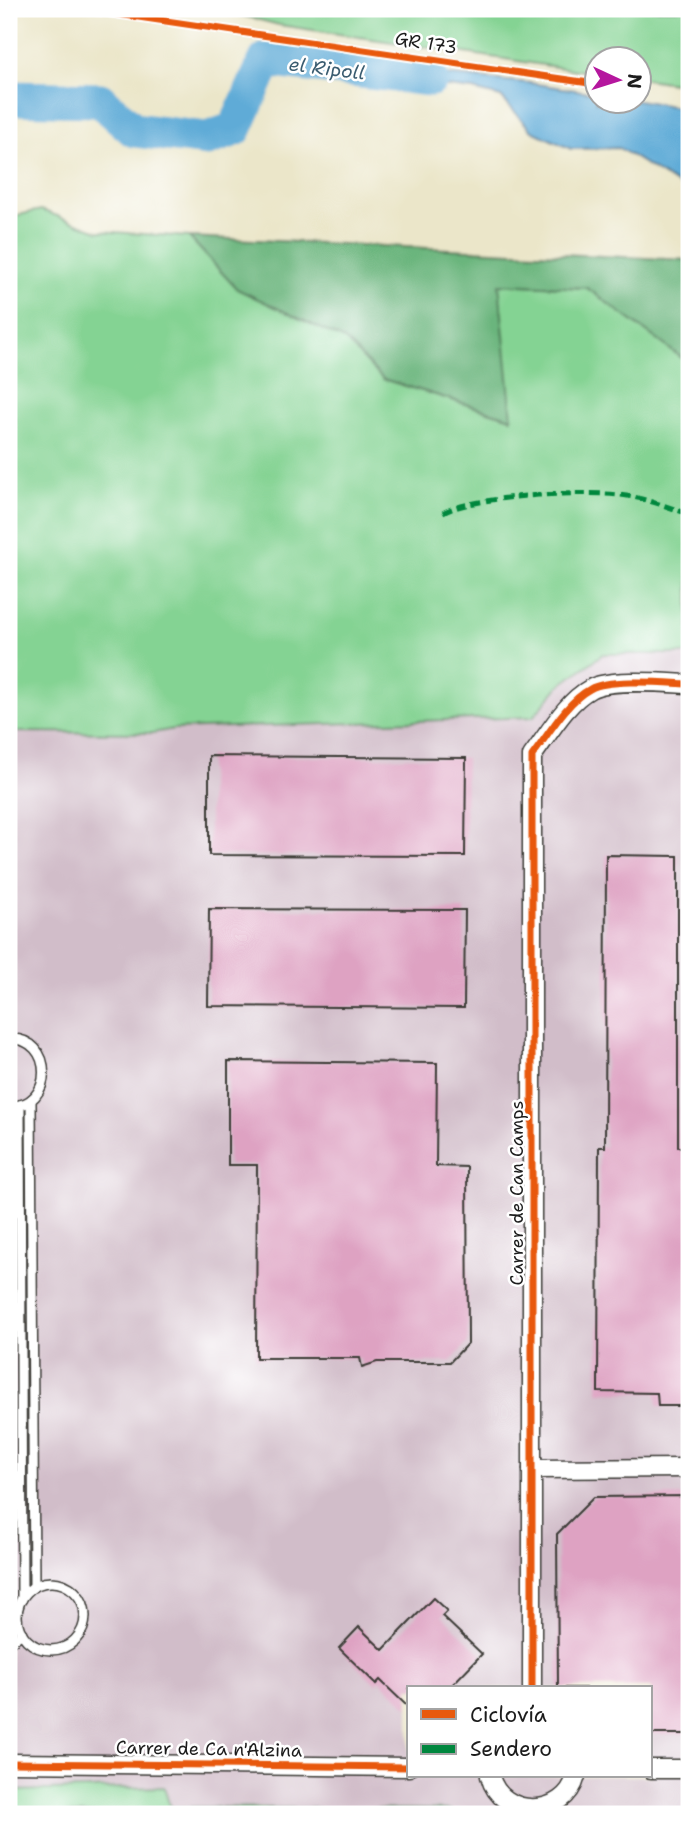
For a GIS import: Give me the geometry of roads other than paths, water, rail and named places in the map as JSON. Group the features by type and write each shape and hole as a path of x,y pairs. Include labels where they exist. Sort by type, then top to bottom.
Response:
{"street":[{"name":"Carrer de Can Camps","path":"532,1686 532,756 567,710 590,688 625,683 689,684"},
{"path":"532,1469 689,1468"},
{"name":"Carrer de Ca n'Alzina","path":"9,1763 407,1767"},
{"path":"652,1769 689,1769"},
{"path":"491,1778 498,1792 507,1801 531,1812 557,1802 567,1794 575,1778"}],"lane":[{"path":"9,1039 33,1047 44,1064 42,1087 31,1100 9,1106"},
{"path":"31,1100 34,1587"},
{"path":"20,1105 23,1599"},
{"path":"54,1582 73,1590 84,1608 85,1619 75,1640 54,1650 32,1644 22,1633 17,1614 23,1599 34,1587 54,1582"},
{"path":"9,1643 22,1633"}],"water":[{"path":"391,70 530,83 582,91 582,116 652,116 652,102 688,109 689,192 619,148 571,149 532,131 501,97 473,90 388,80 385,74"}],"waterway":[{"name":"el Ripoll","path":"9,98 100,100 134,130 207,139 235,129 266,60 431,79"}]}
